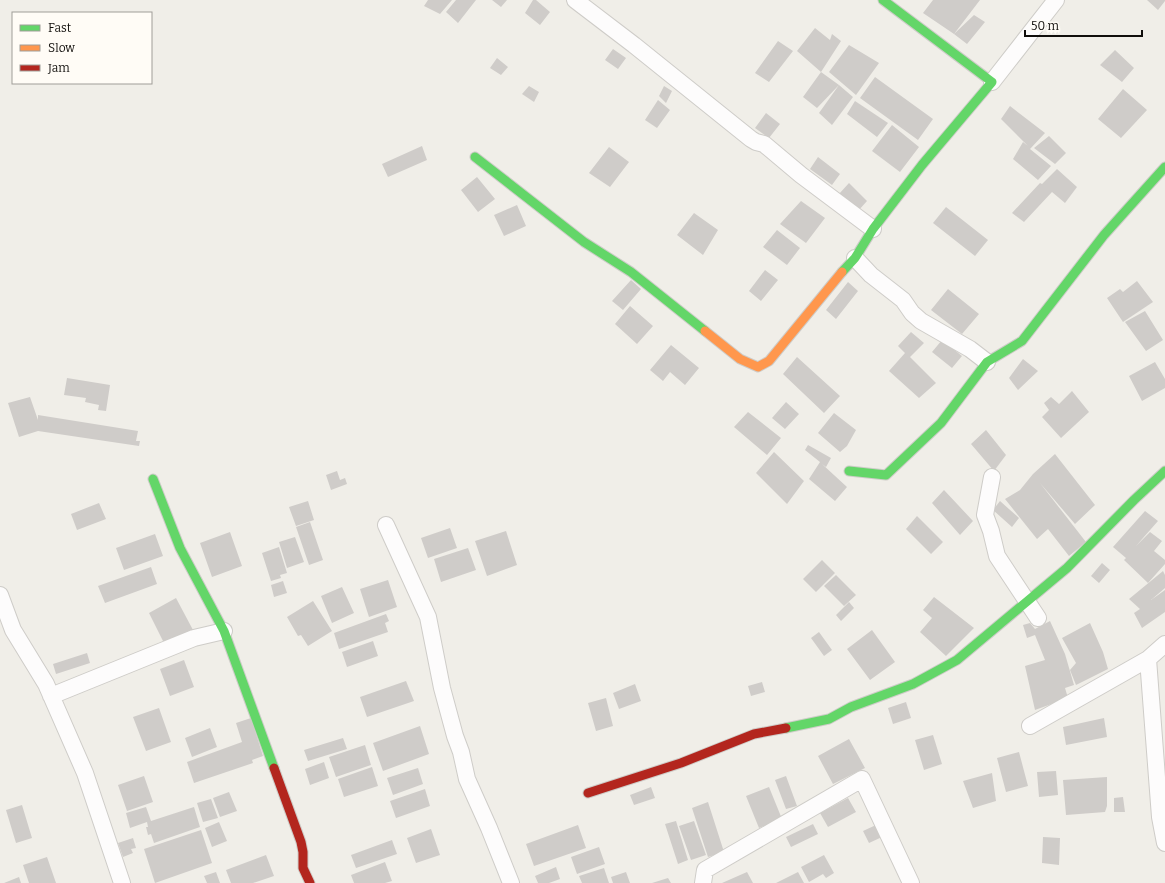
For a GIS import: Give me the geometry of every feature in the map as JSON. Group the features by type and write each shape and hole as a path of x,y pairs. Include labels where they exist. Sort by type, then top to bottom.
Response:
{"street":[{"path":"575,0 634,45 751,139 764,144 801,175 873,229"},
{"path":"883,0 992,82"},
{"path":"475,157 584,242 631,272 740,359 758,367 769,360 792,334 831,284 855,258 873,229 922,165 992,82 1056,0"},
{"path":"849,471 886,475 941,423 987,362 1022,341 1104,235 1165,166"},
{"path":"855,258 871,275 903,300 912,313 921,321 970,349 987,362"},
{"path":"588,793 681,763 754,734 829,719 851,707 913,684 957,660 1067,568 1165,471"},
{"path":"992,477 986,515 997,556 1038,618"},
{"path":"153,479 180,548 224,631 301,842 303,852 303,868 310,883"},
{"path":"386,525 428,617 442,688 461,752 466,779 489,828 511,883"},
{"path":"0,595 13,630 46,684 85,773 122,883"},
{"path":"51,696 194,638 224,631"},
{"path":"1030,726 1148,659 1165,644"},
{"path":"1148,659 1160,817 1165,843"},
{"path":"702,883 705,870 862,779 911,883"}],"building":[{"path":"428,0 452,0 440,14 424,6"},
{"path":"456,0 476,0 458,23 446,12"},
{"path":"492,0 507,0 501,7"},
{"path":"533,0 536,0 550,12 540,25 525,13"},
{"path":"933,0 980,0 954,34 923,13"},
{"path":"1147,0 1165,0 1165,1 1158,10"},
{"path":"974,15 985,22 967,44 954,34"},
{"path":"815,28 830,40 832,34 841,41 821,72 797,51"},
{"path":"778,41 793,51 769,82 755,73"},
{"path":"849,45 879,63 856,95 829,72"},
{"path":"613,49 626,58 618,69 605,60"},
{"path":"1115,50 1134,68 1122,82 1100,65"},
{"path":"497,58 508,67 501,75 490,68"},
{"path":"821,72 839,85 817,108 803,97"},
{"path":"875,77 933,119 918,140 860,98"},
{"path":"839,85 853,97 832,125 819,113"},
{"path":"529,86 539,92 534,102 522,94"},
{"path":"664,86 672,91 666,103 659,96"},
{"path":"1123,89 1147,110 1121,138 1098,119"},
{"path":"658,100 670,110 657,128 645,120"},
{"path":"855,101 888,123 877,137 847,114"},
{"path":"1010,106 1045,133 1030,149 1051,166 1038,180 1013,159 1023,142 1028,146 1001,119"},
{"path":"766,113 780,124 769,138 755,128"},
{"path":"892,125 919,147 900,172 872,151"},
{"path":"1049,136 1066,153 1055,164 1034,148"},
{"path":"422,146 427,160 388,177 382,164"},
{"path":"609,147 629,162 610,187 589,173"},
{"path":"818,157 840,174 832,185 810,169"},
{"path":"1057,169 1077,187 1065,203 1052,192 1024,222 1012,213 1040,183 1042,184"},
{"path":"477,177 495,199 478,212 461,190"},
{"path":"849,183 867,201 858,211 839,194"},
{"path":"801,201 825,218 806,243 780,224"},
{"path":"517,205 526,226 504,236 494,215"},
{"path":"946,207 988,240 975,256 933,223"},
{"path":"694,213 718,230 703,255 677,235"},
{"path":"777,230 800,248 787,265 763,247"},
{"path":"765,270 778,280 761,301 749,291"},
{"path":"631,280 641,289 623,310 612,301"},
{"path":"1137,281 1153,302 1123,322 1107,298 1120,289 1123,292"},
{"path":"848,282 858,291 836,319 826,310"},
{"path":"948,289 979,314 962,334 931,310"},
{"path":"630,306 653,326 637,344 615,324"},
{"path":"1145,311 1163,340 1146,351 1125,322"},
{"path":"911,332 924,343 910,357 936,383 919,398 889,371 905,353 898,346"},
{"path":"942,340 962,356 952,368 932,352"},
{"path":"671,345 699,368 685,385 670,372 663,381 650,370"},
{"path":"797,357 840,396 824,413 783,374"},
{"path":"1023,359 1038,371 1018,390 1009,378"},
{"path":"1155,362 1165,379 1165,388 1142,401 1129,376"},
{"path":"67,378 110,385 106,411 98,410 99,405 85,402 86,398 64,395"},
{"path":"1072,391 1089,412 1061,438 1042,417 1049,410 1044,403 1051,397 1059,404"},
{"path":"30,397 38,420 38,415 138,431 136,441 140,441 139,446 38,431 19,437 8,403"},
{"path":"786,402 799,414 785,429 772,418"},
{"path":"748,412 781,438 767,455 734,427"},
{"path":"834,413 856,430 847,446 840,452 818,433"},
{"path":"986,430 1006,455 994,471 971,444"},
{"path":"808,445 831,458 826,467 822,464 847,487 835,501 809,479 820,462 805,450"},
{"path":"774,452 804,481 787,504 756,473"},
{"path":"1055,454 1095,505 1075,524 1040,483 1086,542 1069,556 1048,529 1037,539 1005,499 1020,490 1033,474"},
{"path":"337,471 340,480 345,478 347,484 331,490 326,475"},
{"path":"944,490 973,521 960,535 932,503"},
{"path":"308,501 314,520 296,526 289,507"},
{"path":"1000,501 1019,518 1012,527 993,510"},
{"path":"99,503 106,519 77,530 71,514"},
{"path":"1145,511 1158,521 1136,546 1150,532 1162,541 1154,551 1165,560 1165,564 1148,583 1124,560 1126,558 1113,547"},
{"path":"917,516 943,542 931,554 906,529"},
{"path":"310,522 323,560 309,565 296,527"},
{"path":"450,528 457,548 428,558 421,538"},
{"path":"506,531 517,565 487,576 475,541"},
{"path":"230,532 242,566 212,577 200,543"},
{"path":"155,534 163,556 124,570 116,548"},
{"path":"295,537 304,562 287,568 279,542"},
{"path":"279,547 287,573 280,575 281,578 271,581 262,553"},
{"path":"468,548 476,570 441,582 434,559"},
{"path":"822,560 835,573 816,592 803,579"},
{"path":"1102,563 1110,570 1099,583 1091,576"},
{"path":"151,567 157,584 105,603 98,586"},
{"path":"1163,571 1165,575 1165,588 1151,600 1165,590 1165,612 1142,628 1134,613 1140,609 1129,599"},
{"path":"836,575 856,595 844,606 824,586"},
{"path":"388,580 397,607 369,617 360,589"},
{"path":"283,581 287,593 274,597 271,585"},
{"path":"342,587 354,613 332,623 321,596"},
{"path":"934,597 974,628 946,656 920,632 932,618 923,610"},
{"path":"176,598 193,630 165,645 149,613"},
{"path":"313,601 332,631 308,646 301,635 298,636 287,617"},
{"path":"849,602 854,608 841,621 836,615"},
{"path":"386,614 389,621 385,623 388,632 339,649 334,633"},
{"path":"1050,621 1065,654 1074,685 1065,688 1068,698 1035,710 1025,666 1045,660 1035,635 1027,638 1023,625 1030,623 1035,629"},
{"path":"1090,623 1103,652 1108,669 1076,685 1070,670 1076,663 1062,638"},
{"path":"872,630 895,662 870,680 847,649"},
{"path":"819,632 832,650 824,656 811,638"},
{"path":"373,641 378,656 347,667 342,652"},
{"path":"87,653 90,663 56,674 53,664"},
{"path":"184,660 194,687 170,696 160,669"},
{"path":"406,681 414,701 367,717 360,697"},
{"path":"762,682 765,692 751,696 748,686"},
{"path":"635,684 641,701 619,709 613,693"},
{"path":"606,698 613,726 596,731 588,703"},
{"path":"906,702 911,718 893,724 888,708"},
{"path":"159,708 171,742 146,751 133,717"},
{"path":"251,718 263,756 252,760 253,763 194,783 187,762 242,742 236,723"},
{"path":"1104,718 1107,737 1066,745 1063,727"},
{"path":"420,726 429,754 383,771 373,743"},
{"path":"210,728 217,747 192,757 185,738"},
{"path":"933,735 942,764 924,770 915,740"},
{"path":"343,738 347,749 308,761 304,750"},
{"path":"849,739 865,768 833,784 818,756"},
{"path":"365,745 371,765 336,777 329,757"},
{"path":"1019,752 1028,786 1006,792 997,758"},
{"path":"324,762 329,778 310,785 305,769"},
{"path":"372,767 378,786 344,797 338,779"},
{"path":"418,768 423,784 393,795 387,778"},
{"path":"1056,771 1058,795 1039,797 1037,772"},
{"path":"992,773 996,801 973,808 963,781"},
{"path":"144,776 153,802 127,811 118,785"},
{"path":"786,776 797,806 786,809 775,780"},
{"path":"1107,777 1107,806 1105,812 1066,815 1063,780"},
{"path":"651,787 655,798 634,805 630,795"},
{"path":"769,787 782,819 759,828 746,796"},
{"path":"425,789 430,806 396,818 390,801"},
{"path":"229,792 237,811 220,817 213,798"},
{"path":"1123,797 1125,812 1114,812 1114,798"},
{"path":"848,798 856,812 828,827 820,813"},
{"path":"211,799 218,818 203,822 197,803"},
{"path":"708,802 724,852 708,857 692,808"},
{"path":"22,805 32,838 16,843 6,810"},
{"path":"146,807 151,821 194,807 200,827 154,843 151,834 148,835 146,827 148,827 147,822 130,828 126,813"},
{"path":"676,821 688,860 678,864 665,824"},
{"path":"694,821 706,855 691,860 679,826"},
{"path":"219,822 227,841 212,847 205,828"},
{"path":"813,824 818,834 791,847 786,837"},
{"path":"578,825 586,848 534,866 526,844"},
{"path":"876,825 882,837 869,843 863,831"},
{"path":"431,829 440,855 416,863 407,838"},
{"path":"201,830 212,863 155,883 144,849"},
{"path":"1043,837 1060,838 1059,865 1042,863"},
{"path":"133,838 136,848 131,849 133,853 123,857 118,843"},
{"path":"392,840 397,854 356,868 351,855"},
{"path":"599,847 605,864 577,874 571,857"},
{"path":"266,855 274,876 253,883 231,883 226,870"},
{"path":"824,855 834,873 826,878 823,874 809,882 801,867"},
{"path":"47,857 56,883 29,883 23,865"},
{"path":"385,862 392,881 385,883 354,883 351,875"},
{"path":"556,867 560,879 549,883 538,883 535,876"},
{"path":"604,868 609,883 582,883 579,876"},
{"path":"216,872 220,883 207,883 204,876"},
{"path":"626,872 630,883 613,883 611,877"},
{"path":"747,872 753,883 722,883"},
{"path":"798,872 804,883 776,883"},
{"path":"19,877 21,883 4,883"},
{"path":"668,878 671,883 652,883"}],"traffic: fast":[{"path":"842,272 855,258 873,229 922,165 992,82 883,0"},
{"path":"475,157 584,242 631,272 705,331"},
{"path":"849,471 886,475 941,423 987,362 1022,341 1104,235 1165,167"},
{"path":"786,728 829,719 851,707 913,684 957,660 1067,568 1165,471"},
{"path":"153,479 180,548 224,631 274,768"}],"traffic: slow":[{"path":"705,331 740,359 758,367 769,361 842,272"}],"traffic: jam":[{"path":"588,793 681,763 754,734 786,728"},
{"path":"274,768 301,842 303,852 303,868 310,883"}]}
